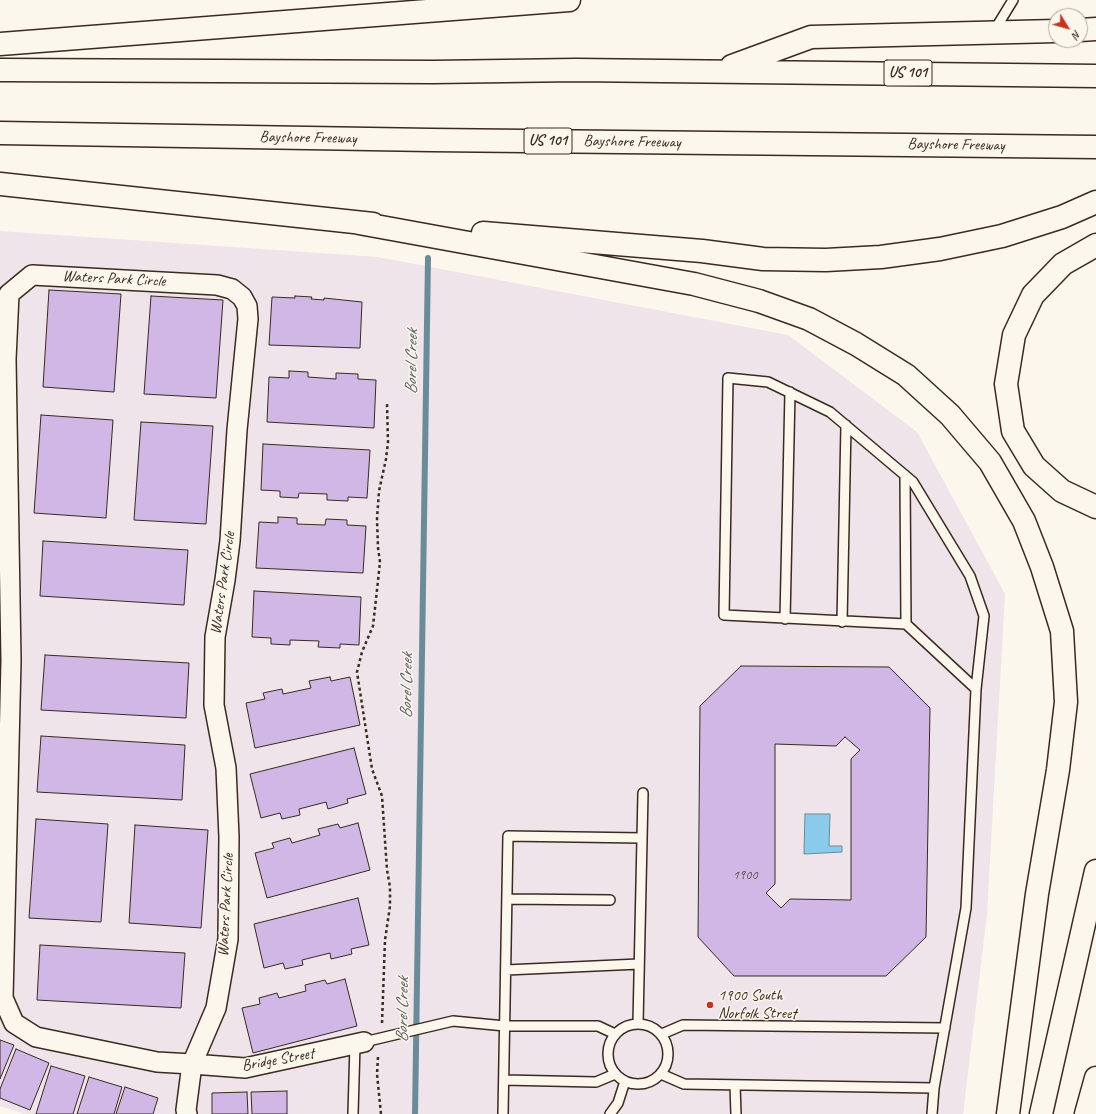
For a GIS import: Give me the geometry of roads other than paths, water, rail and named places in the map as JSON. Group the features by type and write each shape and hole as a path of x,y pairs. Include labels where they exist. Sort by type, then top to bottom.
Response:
{"highway":[{"path":"0,44 569,0"},
{"path":"720,71 811,37 1048,31"},
{"name":"US 101","path":"0,70 720,71 1096,76"},
{"name":"Bayshore Freeway","path":"0,132 423,140 1096,147"},
{"path":"0,184 359,223 702,251 763,259 826,260 889,256 940,249 1002,236 1062,217 1096,202"},
{"path":"359,223 694,284 759,301 809,319 856,344 906,375 950,415 990,462 1024,522 1042,567 1062,631 1066,702 1058,770 1037,894 1008,1114"},
{"path":"1096,245 1063,264 1033,295 1014,335 1006,384 1013,431 1034,466 1062,491 1096,506"},
{"path":"1041,1114 1096,871"},
{"path":"1086,1114 1096,1078"}],"street":[{"name":"Waters Park Circle","path":"32,274 217,285 232,289 242,297 247,306 248,320 237,430 230,541 225,580 214,638 214,705 226,768 229,837 228,939 216,1008 192,1064 157,1062 36,1037 14,1023 3,998 11,661 6,358 9,294 32,274"},
{"name":"Bridge Street","path":"192,1064 245,1068 360,1043"},
{"path":"186,1113 192,1064"}],"lane":[{"path":"993,33 1013,0"},
{"path":"932,1114 934,1088 966,908 976,689 984,616 970,576 913,482 830,412 768,382 728,378 724,615 906,624 976,689"},
{"path":"786,619 790,392"},
{"path":"842,622 846,425"},
{"path":"905,475 906,624"},
{"path":"638,1023 643,793"},
{"path":"503,1114 508,836 642,838"},
{"path":"507,900 610,900"},
{"path":"506,970 639,964"},
{"path":"353,1114 360,1043 453,1021 505,1026 598,1026 615,1034"},
{"path":"638,1023 647,1024 662,1034 668,1044 669,1055 667,1065 661,1074 650,1082 637,1084 625,1081 615,1074 610,1064 608,1054 610,1044 615,1034 625,1026 638,1023"},
{"path":"662,1034 683,1025 945,1028"},
{"path":"504,1080 596,1082 615,1074"},
{"path":"661,1074 684,1084 934,1088"},
{"path":"610,1114 618,1103 625,1081"},
{"path":"735,1085 736,1114"}],"water":[{"path":"805,814 830,814 829,846 842,846 842,852 804,854"}],"waterway":[{"name":"Borel Creek","path":"415,1114 428,258"}],"place":[{"name":"1900 South Norfolk Street","path":"710,1005"}]}
